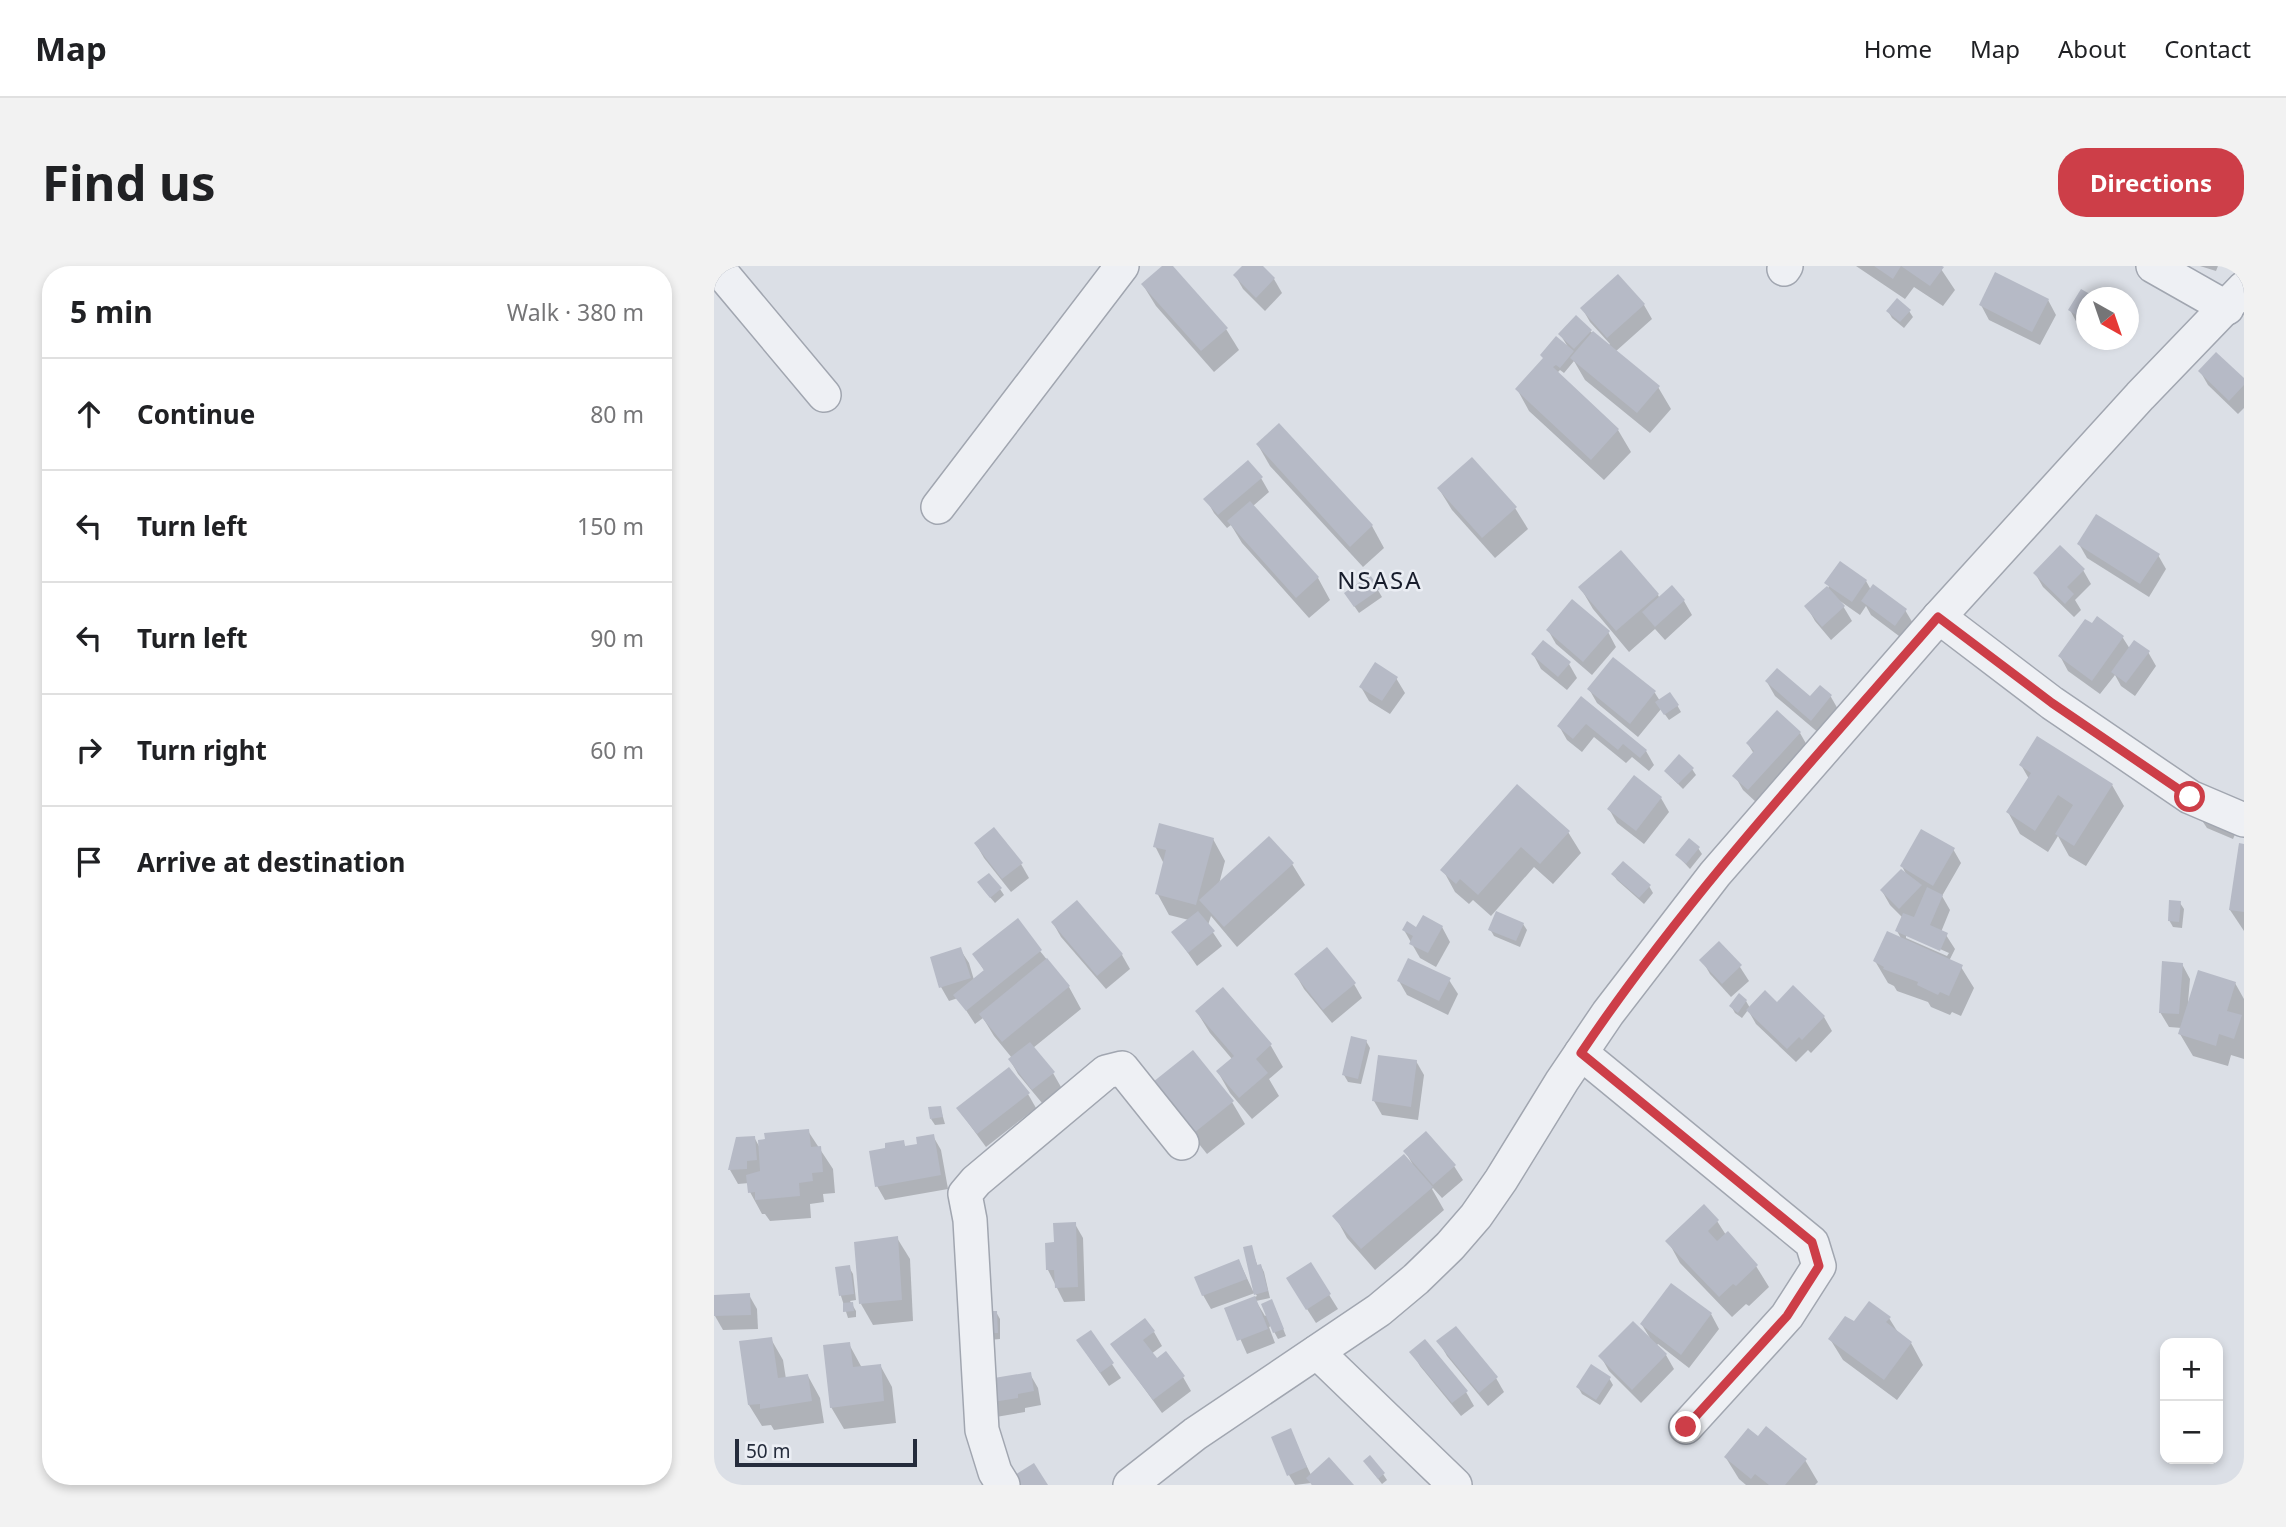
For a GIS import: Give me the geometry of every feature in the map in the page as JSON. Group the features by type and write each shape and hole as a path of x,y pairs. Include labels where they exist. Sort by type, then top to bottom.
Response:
{"street":[{"path":"716,266 824,396"},
{"path":"938,507 1122,266"},
{"path":"1130,1485 1195,1434 1379,1310 1416,1279 1476,1216 1608,1013 1715,874 1938,617 2140,396 2235,298 2153,266"},
{"path":"1938,617 2052,703 2190,797 2244,820"},
{"path":"1581,1053 1812,1242 1819,1266 1787,1316 1686,1427"},
{"path":"1003,1485 995,1472 982,1430 970,1220 965,1194 976,1181 1106,1072 1122,1068 1182,1143"},
{"path":"1317,1352 1455,1485"}],"building":[{"path":"1162,266 1173,266 1228,328 1201,351 1141,284"},
{"path":"1242,266 1263,266 1275,278 1256,298 1233,275"},
{"path":"1874,266 1901,266 1893,279"},
{"path":"1901,266 1942,266 1944,267 1930,286"},
{"path":"1995,272 2049,299 2032,332 1979,305"},
{"path":"1618,274 1645,304 1607,338 1580,308"},
{"path":"2076,297 2076,315 2068,310"},
{"path":"1897,298 1911,310 1900,322 1886,311"},
{"path":"1576,315 1592,330 1574,349 1558,334"},
{"path":"1593,331 1660,386 1637,413 1570,358"},
{"path":"1556,336 1574,351 1560,368 1556,365 1553,367 1619,429 1591,460 1515,389 1543,358 1540,355"},
{"path":"2216,352 2244,378 2244,385 2229,401 2198,371"},
{"path":"1279,423 1373,525 1350,547 1256,444"},
{"path":"1472,457 1517,507 1482,538 1437,488"},
{"path":"1248,460 1263,477 1218,515 1203,499"},
{"path":"1250,501 1319,577 1296,598 1227,521"},
{"path":"2096,514 2160,554 2140,584 2077,544"},
{"path":"2060,545 2085,569 2067,587 2074,594 2065,604 2033,573"},
{"path":"1621,550 1659,594 1616,631 1578,587"},
{"path":"1840,561 1867,580 1852,602 1824,583"},
{"path":"1370,575 1380,589 1354,607 1344,593"},
{"path":"1873,584 1907,609 1895,626 1861,601"},
{"path":"1672,585 1685,600 1655,627 1642,612"},
{"path":"1827,586 1845,606 1822,627 1804,606"},
{"path":"1572,599 1610,631 1583,662 1546,630"},
{"path":"2097,616 2124,636 2092,681 2058,656 2085,619 2092,623"},
{"path":"1543,640 1571,662 1558,677 1531,654"},
{"path":"2134,640 2150,651 2126,683 2111,672"},
{"path":"1613,657 1656,691 1630,724 1587,689"},
{"path":"1375,662 1398,677 1382,701 1359,687"},
{"path":"1777,668 1810,696 1820,685 1832,695 1811,721 1765,681"},
{"path":"1670,692 1679,705 1664,715 1655,702"},
{"path":"1581,696 1647,750 1640,758 1623,744 1618,750 1586,724 1573,739 1557,726"},
{"path":"1777,710 1801,732 1748,790 1732,776 1754,751 1746,743"},
{"path":"2037,736 2113,784 2074,846 2055,834 2073,805 2058,795 2035,831 2006,812 2031,773 2019,765"},
{"path":"1679,754 1694,768 1678,784 1664,771"},
{"path":"1634,775 1662,797 1636,831 1607,809"},
{"path":"1517,784 1570,831 1540,864 1521,847 1478,895 1460,879 1456,884 1440,870"},
{"path":"1159,823 1214,838 1196,905 1155,894 1166,850 1153,847"},
{"path":"994,827 1023,863 1002,879 974,843"},
{"path":"1921,829 1955,848 1933,886 1900,866"},
{"path":"1269,836 1294,863 1224,927 1199,900"},
{"path":"1689,838 1700,847 1686,864 1675,855"},
{"path":"2239,843 2244,844 2244,912 2229,910"},
{"path":"1623,861 1651,885 1639,898 1611,874"},
{"path":"1901,869 1922,885 1899,909 1880,890"},
{"path":"989,873 1002,888 990,898 977,882"},
{"path":"1927,887 1943,895 1930,925 1948,933 1940,951 1895,931 1903,913 1914,917"},
{"path":"1077,900 1123,954 1097,976 1051,922"},
{"path":"2169,900 2181,901 2179,922 2168,921"},
{"path":"1198,911 1215,931 1188,953 1171,932"},
{"path":"1496,911 1524,923 1516,941 1488,930"},
{"path":"1423,915 1443,926 1428,953 1409,944 1413,936 1402,930 1407,921 1416,927"},
{"path":"1018,918 1042,950 966,1011 953,995 984,970 972,954"},
{"path":"1887,931 1963,965 1949,996 1940,992 1938,995 1917,985 1918,982 1883,969 1884,967 1873,961"},
{"path":"1719,941 1742,965 1722,984 1699,960"},
{"path":"961,947 971,978 939,988 930,957"},
{"path":"1327,947 1356,983 1323,1010 1294,974"},
{"path":"1047,958 1070,986 1002,1042 979,1014"},
{"path":"1408,958 1451,978 1439,1001 1397,981"},
{"path":"2162,961 2183,963 2179,1014 2159,1013"},
{"path":"2198,970 2236,982 2227,1011 2242,1015 2234,1039 2219,1034 2216,1046 2178,1034"},
{"path":"1793,985 1825,1016 1802,1040 1799,1037 1787,1049 1746,1010 1765,990 1777,1002"},
{"path":"1223,987 1272,1044 1256,1059 1268,1073 1239,1098 1216,1071 1234,1056 1195,1011"},
{"path":"1739,993 1747,1000 1738,1013 1729,1006"},
{"path":"1351,1036 1367,1040 1358,1079 1342,1075"},
{"path":"1030,1042 1055,1072 1032,1090 1008,1059"},
{"path":"1193,1050 1234,1101 1194,1133 1153,1082"},
{"path":"1378,1055 1417,1060 1411,1107 1372,1101"},
{"path":"1009,1067 1030,1093 977,1134 956,1108"},
{"path":"941,1106 943,1117 930,1119 928,1107"},
{"path":"809,1129 811,1147 821,1146 823,1172 812,1173 813,1181 799,1183 800,1196 755,1200 755,1192 748,1193 746,1175 760,1171 758,1140 765,1139 764,1133"},
{"path":"1426,1131 1456,1165 1433,1185 1403,1151"},
{"path":"934,1134 941,1175 875,1187 869,1151 885,1148 885,1143 904,1140 905,1146 917,1144 916,1137"},
{"path":"755,1136 757,1160 747,1161 747,1169 728,1170 736,1137"},
{"path":"1404,1154 1433,1187 1361,1249 1332,1216"},
{"path":"1704,1204 1719,1220 1708,1231 1717,1241 1728,1231 1758,1265 1736,1286 1733,1284 1719,1297 1665,1241"},
{"path":"1076,1222 1078,1287 1055,1288 1054,1270 1046,1270 1045,1243 1054,1242 1053,1223"},
{"path":"898,1236 902,1300 859,1304 854,1242"},
{"path":"1252,1245 1257,1265 1261,1264 1268,1291 1254,1295 1243,1247"},
{"path":"1239,1259 1247,1279 1202,1296 1194,1277"},
{"path":"1311,1262 1331,1294 1306,1310 1286,1278"},
{"path":"850,1265 854,1294 839,1296 835,1267"},
{"path":"1671,1283 1712,1313 1681,1355 1640,1324"},
{"path":"750,1293 751,1315 714,1316 714,1295"},
{"path":"1255,1296 1268,1329 1237,1341 1224,1308"},
{"path":"1272,1299 1284,1329 1273,1333 1261,1304"},
{"path":"1869,1301 1891,1317 1886,1322 1912,1342 1884,1380 1828,1339 1845,1316 1854,1321"},
{"path":"853,1302 854,1311 843,1312 843,1303"},
{"path":"983,1311 997,1311 998,1333 984,1333"},
{"path":"1145,1318 1155,1331 1143,1340 1157,1358 1166,1351 1185,1376 1153,1400 1110,1344"},
{"path":"1633,1321 1667,1354 1632,1390 1598,1356"},
{"path":"1456,1326 1498,1377 1479,1393 1436,1341"},
{"path":"1091,1330 1114,1363 1100,1373 1076,1340"},
{"path":"772,1337 778,1378 808,1374 812,1401 760,1409 760,1404 748,1405 739,1341"},
{"path":"1425,1339 1468,1391 1452,1403 1409,1352"},
{"path":"850,1342 853,1367 881,1364 884,1401 830,1408 823,1345"},
{"path":"1591,1364 1611,1377 1596,1400 1576,1387"},
{"path":"1031,1372 1034,1391 1018,1394 1018,1398 987,1403 988,1379"},
{"path":"1766,1426 1807,1459 1785,1485 1769,1485 1755,1474 1751,1479 1724,1457 1748,1428 1758,1436"},
{"path":"1291,1428 1307,1467 1287,1476 1271,1437"},
{"path":"1370,1455 1385,1473 1378,1479 1363,1461"},
{"path":"1329,1457 1354,1485 1312,1485 1306,1478"},
{"path":"1034,1463 1048,1485 1019,1485 1013,1476"}],"district":[{"name":"NSASA","path":"1380,581"}],"route":[{"path":"1686,1427 1787,1316 1819,1266 1812,1242 1581,1053 1608,1013 1715,874 1938,617 2052,703 2190,797"}]}
